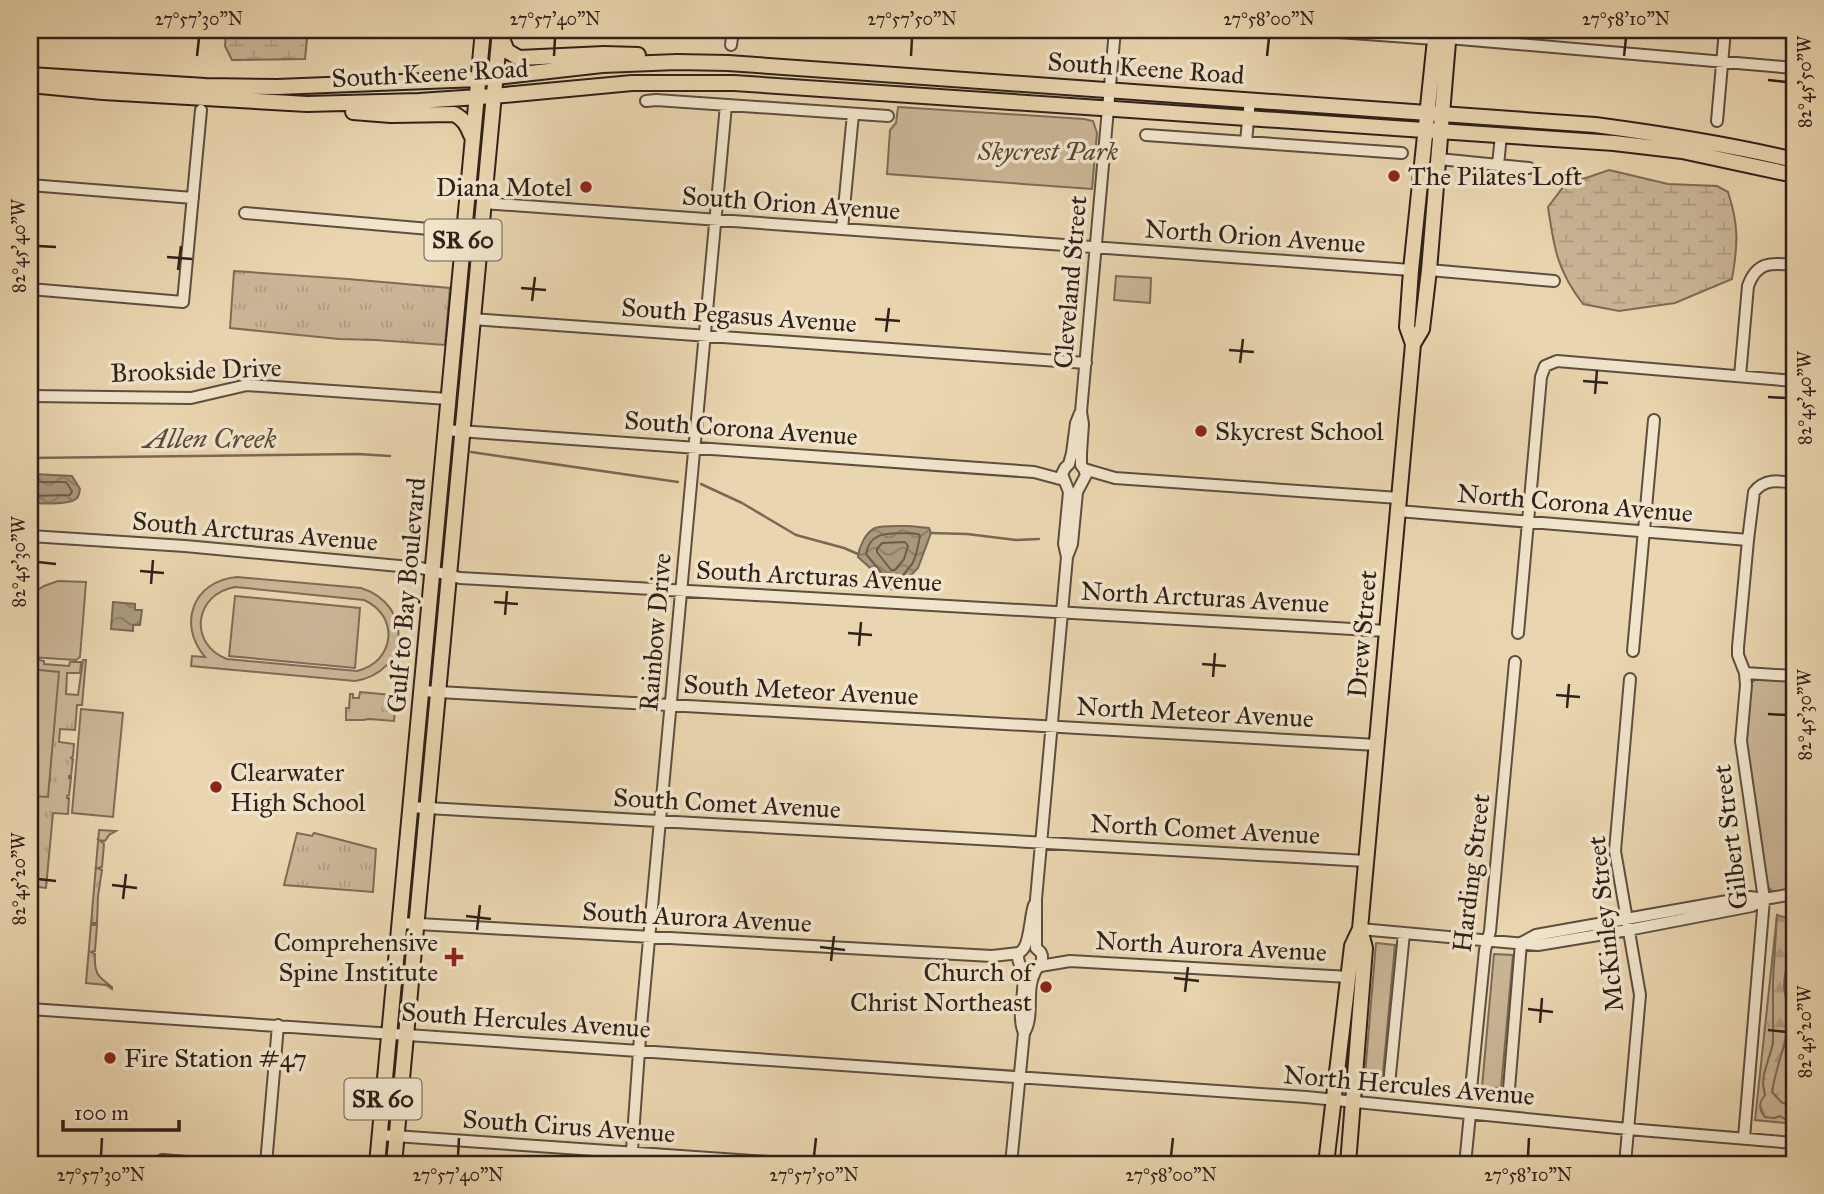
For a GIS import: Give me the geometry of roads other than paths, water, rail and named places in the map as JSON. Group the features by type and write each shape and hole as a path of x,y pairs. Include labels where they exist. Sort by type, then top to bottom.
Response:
{"main road":[{"name":"Gulf to Bay Boulevard","path":"377,1164 483,30"},
{"name":"Gulf to Bay Boulevard","path":"394,1164 500,30"},
{"path":"500,30 507,51 519,58 604,54 639,55 677,62"},
{"name":"Drew Street","path":"1348,1164 1365,948 1360,929 1413,344 1407,327 1411,270 1422,150 1444,94 1441,33"},
{"name":"Drew Street","path":"1413,344 1422,329 1439,159 1434,121 1441,33"},
{"name":"South Keene Road","path":"30,75 277,88 494,78 602,65 729,63 1250,99 1434,121 1501,135 1682,151 1794,175"},
{"name":"South Keene Road","path":"30,85 307,104 380,103 493,96 632,83 734,82 1289,121 1575,123 1677,136 1794,160"},
{"path":"982,100 1021,94 1085,100 1110,90"},
{"path":"1108,108 1132,99 1191,104 1226,98"},
{"path":"307,104 391,115 454,114 467,124 472,137"},
{"path":"1289,121 1334,130 1406,136 1416,141 1422,150"},
{"path":"1429,270 1425,237 1434,121"},
{"name":"Drew Street","path":"1326,1164 1352,946 1360,929"},
{"name":"Drew Street","path":"1329,1131 1334,1164"}],"street":[{"path":"731,45 733,30"},
{"name":"Cleveland Street","path":"1075,466 1080,453 1083,424 1081,412 1115,30"},
{"path":"1310,30 1441,33 1794,68"},
{"path":"1717,121 1725,30"},
{"path":"1246,142 1250,99"},
{"path":"646,101 888,116"},
{"name":"Rainbow Drive","path":"631,1159 726,105"},
{"path":"30,289 183,302 201,110"},
{"path":"842,229 853,114"},
{"path":"1146,135 1402,153"},
{"path":"1498,165 1501,135"},
{"path":"1439,159 1529,168"},
{"path":"30,185 193,198"},
{"name":"South Orion Avenue","path":"483,203 1096,247"},
{"path":"245,213 464,232"},
{"name":"North Orion Avenue","path":"1096,247 1411,270"},
{"path":"1740,376 1748,286 1752,277 1758,269 1767,264 1794,265"},
{"path":"1429,270 1554,281"},
{"name":"South Pegasus Avenue","path":"472,319 1086,363"},
{"path":"1518,633 1541,377 1545,366 1557,361 1794,381"},
{"name":"Brookside Drive","path":"30,396 191,398 247,385 448,399"},
{"path":"1633,651 1654,420"},
{"name":"South Corona Avenue","path":"445,430 1034,472 1074,483"},
{"path":"1024,1033 1020,1024 1042,843 1067,557 1064,544 1069,492 1074,483 1086,475 1075,466 1062,474 1074,483"},
{"name":"South Corona Avenue","path":"1034,472 1075,466"},
{"name":"North Corona Avenue","path":"1075,466 1115,478 1399,504 1528,522 1748,540"},
{"name":"North Corona Avenue","path":"1074,483 1115,478"},
{"name":"Gilbert Street","path":"1744,1138 1764,899 1741,741 1746,685 1738,647 1754,492 1758,486 1773,481 1794,483"},
{"name":"South Arcturas Avenue","path":"30,536 186,546 421,568 460,578 1062,612"},
{"name":"North Arcturas Avenue","path":"1062,612 1387,631"},
{"name":"Harding Street","path":"1471,1089 1485,950 1490,931 1515,662"},
{"path":"1745,673 1794,676"},
{"name":"McKinley Street","path":"1625,1164 1640,995 1615,851 1630,679"},
{"name":"South Meteor Avenue","path":"421,691 1052,726"},
{"name":"North Meteor Avenue","path":"1052,726 1377,746"},
{"path":"418,734 434,737"},
{"name":"South Comet Avenue","path":"410,807 1042,843"},
{"name":"North Comet Avenue","path":"1042,843 1366,861"},
{"path":"1360,929 1538,945 1627,924 1752,906 1764,899 1794,894"},
{"name":"South Aurora Avenue","path":"400,923 1027,956"},
{"path":"1389,1085 1404,933"},
{"path":"1508,1089 1521,943"},
{"path":"1011,1164 1024,1033 1028,1025 1032,982 1042,960 1027,956"},
{"name":"North Aurora Avenue","path":"1070,961 1029,971 1027,956 1070,961 1349,977"},
{"name":"South Hercules Avenue","path":"30,1009 1019,1077"},
{"path":"266,1164 278,1025"},
{"name":"North Hercules Avenue","path":"1019,1077 1333,1100 1794,1143"},
{"path":"1465,1164 1470,1114"},
{"name":"South Cirus Avenue","path":"380,1135 631,1159 796,1164"},
{"path":"162,1164 162,1160 211,1164"}],"water":[{"path":"30,476 72,476 80,489 78,497 60,503 30,502"},
{"path":"887,526 929,528 931,533 918,568 904,588 897,591 884,587 858,557 861,545 871,530"},
{"path":"113,602 135,604 135,610 142,610 140,625 133,625 133,631 111,629"}],"waterway":[{"name":"Allen Creek","path":"471,452 678,482"},
{"name":"Allen Creek","path":"30,458 358,454 390,456"},
{"name":"Allen Creek","path":"701,484 742,503 796,535 858,554"},
{"name":"Allen Creek","path":"931,533 1016,540 1039,539"}],"place":[{"name":"The Pilates Loft","path":"1394,176"},
{"name":"Diana Motel","path":"586,187"},
{"name":"Skycrest School","path":"1201,431"},
{"name":"Clearwater High School","path":"216,787"},
{"name":"Comprehensive Spine Institute","path":"454,957"},
{"name":"Church of Christ Northeast","path":"1046,987"},
{"name":"Fire Station #47","path":"110,1058"}],"park label":[{"name":"Skycrest Park","path":"1048,151"}]}
